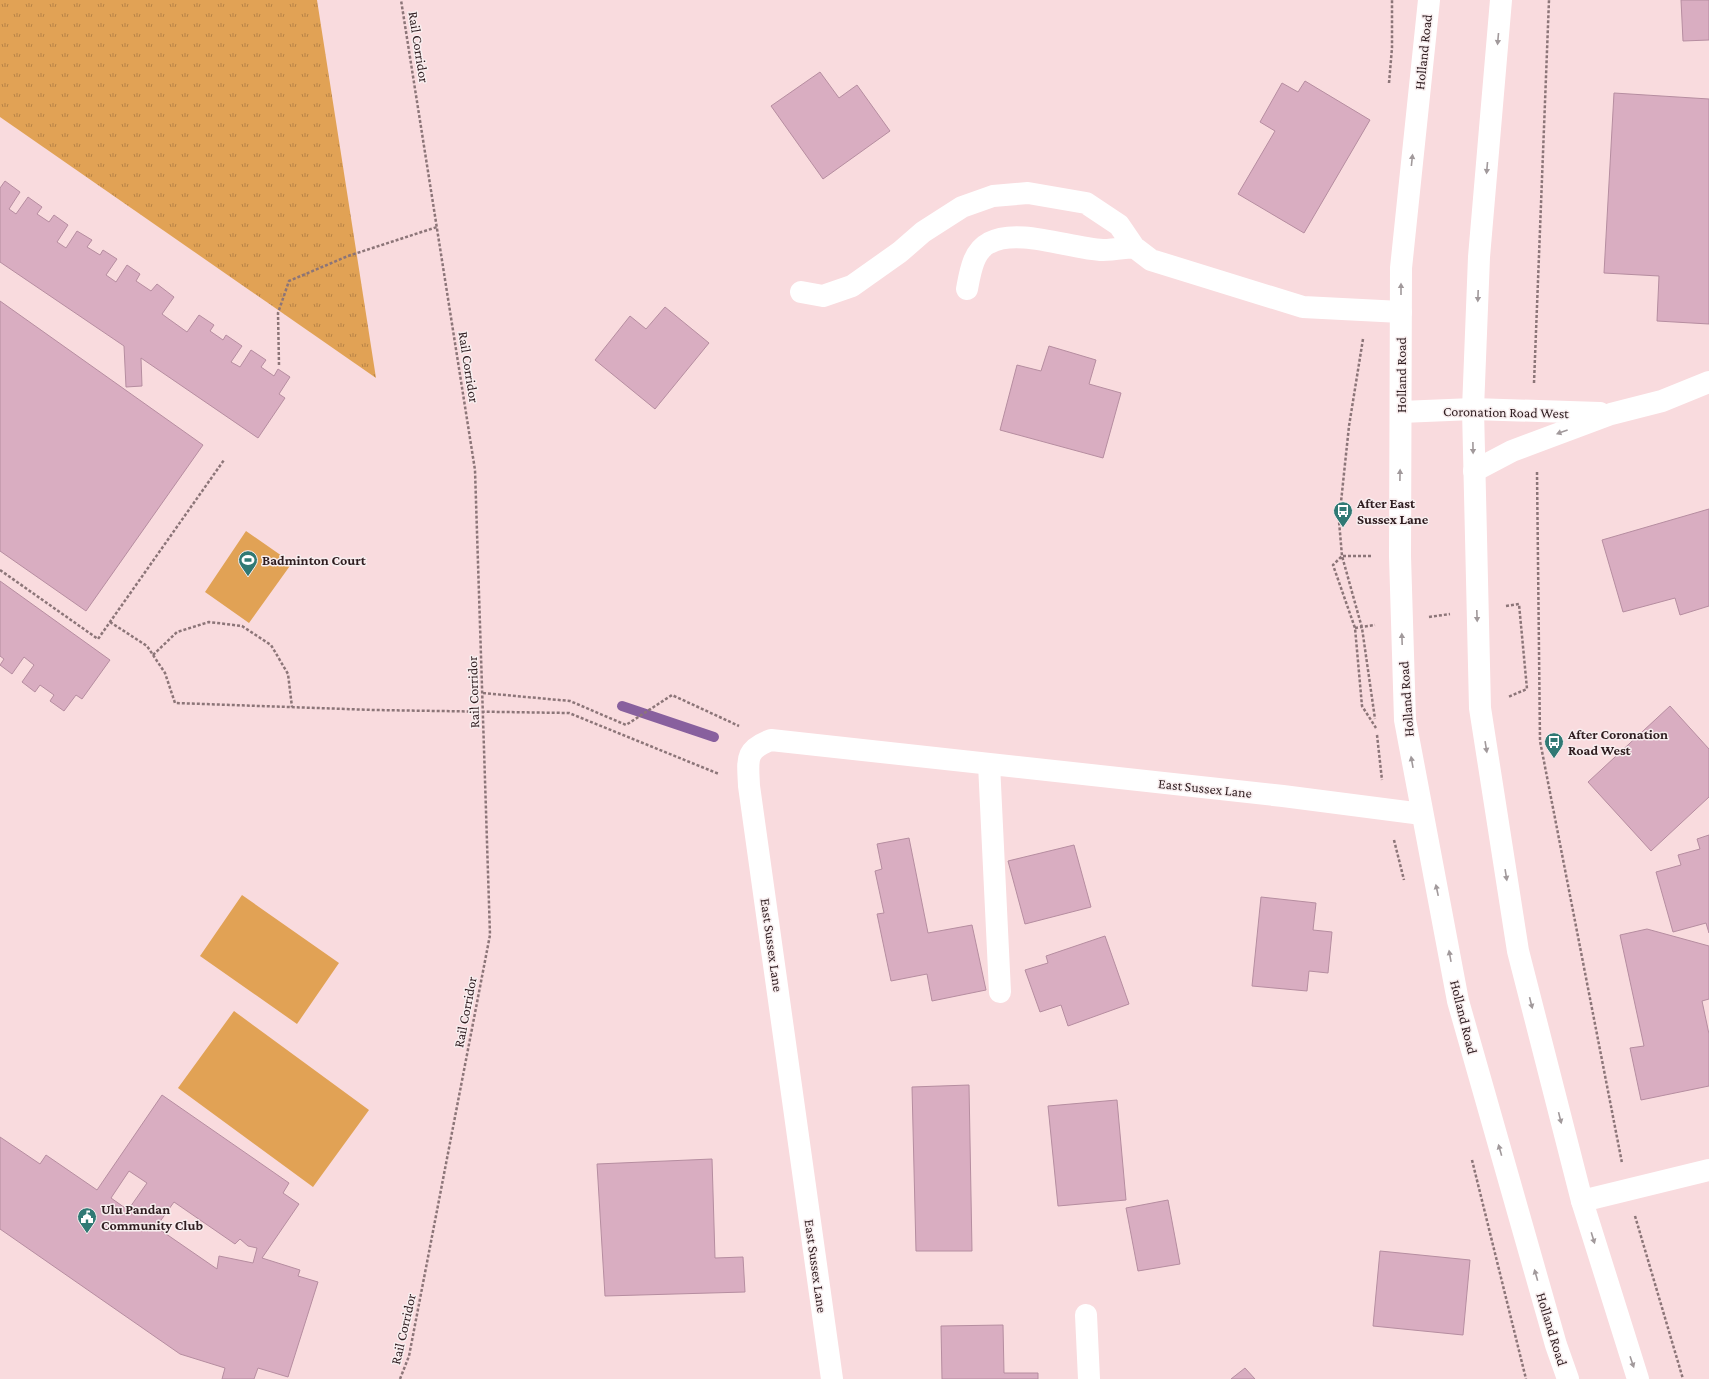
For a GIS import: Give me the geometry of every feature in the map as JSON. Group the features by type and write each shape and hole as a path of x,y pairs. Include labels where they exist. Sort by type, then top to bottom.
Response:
{"street":[{"name":"Holland Road","path":"1429,0 1401,268 1400,556 1405,720 1458,1001 1556,1345 1568,1379"},
{"path":"1501,0 1479,257 1473,410 1480,708 1518,951 1582,1201 1638,1379"},
{"path":"801,292 823,296 852,286 900,252 923,232 962,207 992,196 1028,193 1086,203 1119,225 1134,247 1150,260 1303,307 1401,312"},
{"path":"967,289 970,271 978,252 988,243 1006,237 1043,240 1104,250 1134,247"},
{"name":"Coronation Road West","path":"1474,471 1512,451 1611,414 1662,401 1709,382"},
{"name":"Coronation Road West","path":"1401,412 1473,410 1611,414"},
{"name":"East Sussex Lane","path":"832,1379 749,786 748,759 750,752 758,745 771,740 1283,796 1422,814"},
{"path":"988,764 1000,992"},
{"path":"1582,1201 1709,1170"},
{"path":"1086,1315 1089,1379"}],"path":[{"name":"Rail Corridor","path":"400,1379 409,1356 490,935 476,470 401,0"},
{"path":"1533,411 1549,0"},
{"path":"278,365 278,313 289,281 348,256 437,227"},
{"path":"1536,442 1540,741 1628,1190 1683,1379"},
{"path":"0,570 98,639 224,460"},
{"path":"1342,556 1333,565 1355,628 1362,706 1376,728"},
{"path":"1503,606 1519,604 1527,688"},
{"path":"1426,618 1457,613"},
{"path":"110,622 147,646 165,673 175,703 374,710 569,713 749,786"},
{"path":"153,655 177,632 209,622 242,626 271,645 288,674 292,707"},
{"path":"1355,628 1379,624"},
{"path":"483,693 570,701 626,725 672,695 771,740"}],"green space":[{"path":"0,0 317,0 376,378 0,117"},
{"name":"Badminton Court","path":"246,531 292,563 249,623 205,592"},
{"path":"242,895 339,963 297,1024 200,956"},
{"path":"234,1011 369,1110 313,1187 178,1088"}],"building":[{"path":"1681,0 1709,0 1709,40 1683,41"},
{"path":"820,72 839,98 857,85 890,131 823,179 771,106"},
{"path":"1305,81 1370,120 1304,233 1238,194 1275,131 1260,122 1282,83 1298,92"},
{"path":"1614,93 1709,99 1709,324 1657,321 1659,276 1604,273"},
{"path":"5,181 20,192 9,209 16,214 28,197 42,207 37,214 49,222 54,215 68,225 57,242 66,248 77,231 92,240 87,247 100,255 103,250 117,259 106,275 116,282 127,265 140,274 136,281 151,291 157,284 174,297 162,314 187,332 199,315 214,325 210,331 223,340 226,335 242,346 231,362 240,367 251,350 266,360 261,367 274,376 278,369 290,377 279,394 285,398 258,438 141,358 142,386 126,387 124,346 0,262 0,188"},
{"path":"0,301 203,445 86,611 0,551"},
{"path":"665,307 709,343 655,409 595,360 630,316 646,329"},
{"path":"1049,346 1096,360 1089,384 1121,393 1103,458 1000,430 1017,365 1041,371"},
{"path":"1709,509 1709,606 1680,615 1675,598 1623,612 1602,540"},
{"path":"0,581 110,660 82,699 76,695 64,711 50,701 54,695 40,685 35,692 22,682 34,665 24,657 12,674 0,665 4,659 0,656"},
{"path":"1670,706 1709,749 1709,797 1651,851 1588,782"},
{"path":"1709,835 1709,933 1706,923 1673,932 1656,872 1681,865 1678,855 1700,849 1697,839"},
{"path":"909,838 928,933 972,925 986,990 932,1001 927,974 891,981 877,914 884,913 875,871 882,869 877,844"},
{"path":"1074,845 1091,907 1025,924 1008,861"},
{"path":"1261,897 1316,903 1313,930 1332,932 1328,973 1309,971 1307,991 1252,986"},
{"path":"1647,929 1709,946 1709,999 1702,1001 1709,1034 1709,1086 1641,1100 1630,1048 1644,1046 1620,935"},
{"path":"1105,936 1129,1004 1068,1026 1061,1005 1040,1012 1025,970 1048,963 1046,956"},
{"path":"969,1085 972,1251 916,1251 912,1087"},
{"name":"Ulu Pandan Community Club","path":"162,1095 289,1183 283,1193 299,1204 262,1258 300,1270 298,1276 318,1282 288,1377 258,1368 254,1379 222,1379 225,1368 180,1354 0,1229 0,1137 40,1164 46,1155 97,1190","holes":["129,1171 147,1183 128,1210 111,1198","174,1202 235,1244 240,1239 248,1246 257,1248 253,1263 219,1256 217,1269 156,1227"]},
{"path":"1117,1100 1126,1200 1058,1206 1048,1106"},
{"path":"712,1159 715,1258 743,1257 745,1292 605,1296 597,1164"},
{"path":"1168,1200 1180,1264 1138,1271 1126,1208"},
{"path":"1380,1251 1470,1260 1463,1335 1373,1326"},
{"path":"1003,1325 1004,1373 1038,1373 1038,1379 942,1379 941,1326"},
{"path":"1245,1368 1255,1379 1231,1379"}],"waterway":[{"path":"622,706 714,737"}],"place":[{"name":"After East Sussex Lane","path":"1343,528"},
{"name":"Badminton Court","path":"248,577"},
{"name":"After Coronation Road West","path":"1554,759"},
{"name":"Ulu Pandan Community Club","path":"87,1234"}]}
